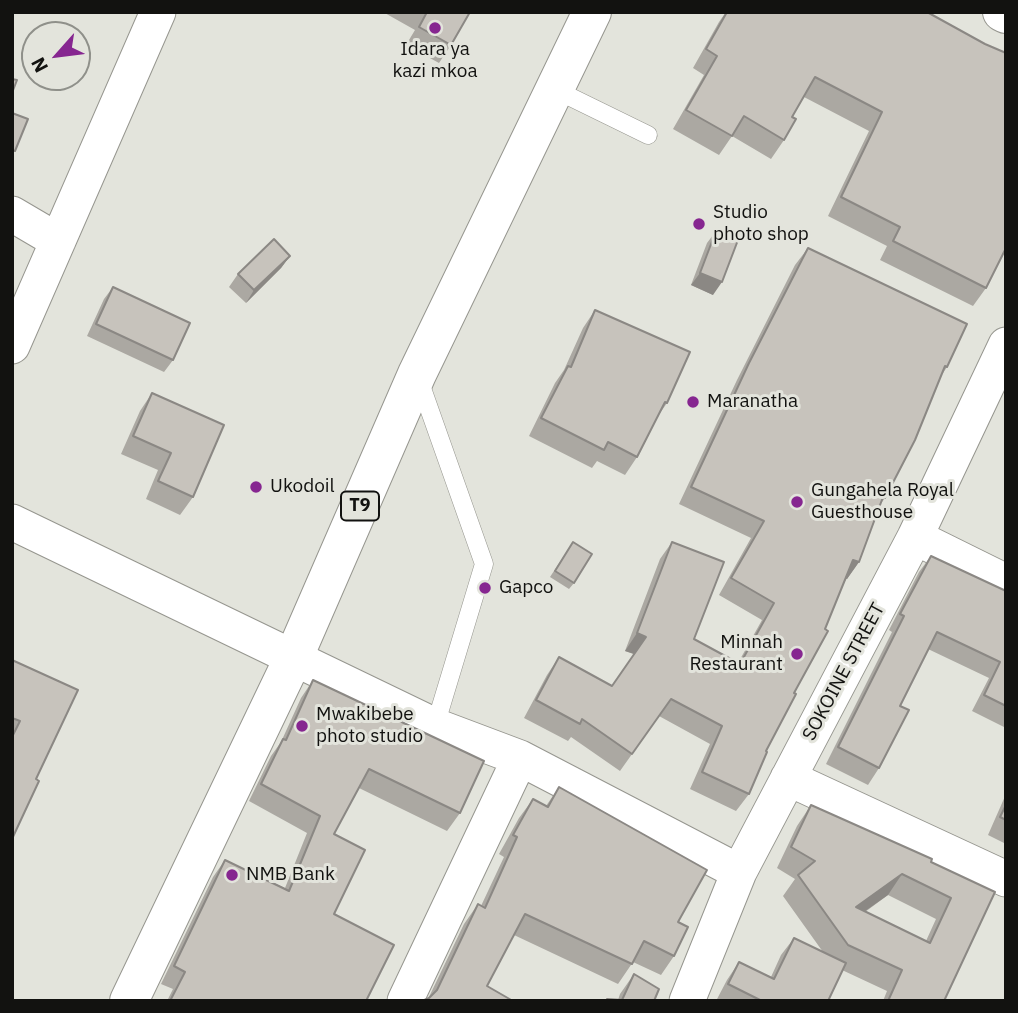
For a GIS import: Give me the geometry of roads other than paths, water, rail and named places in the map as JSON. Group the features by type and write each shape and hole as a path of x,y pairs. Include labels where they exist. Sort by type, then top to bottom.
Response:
{"highway":[{"name":"T9","path":"129,1001 293,659 417,374 592,12"}],"street":[{"path":"12,346 158,12"},
{"path":"12,214 58,241"},
{"name":"SOKOINE STREET","path":"687,1001 739,872 915,537 1006,345"},
{"path":"12,523 435,726 520,758 739,872"},
{"path":"915,537 1006,582"},
{"path":"405,1001 520,758"},
{"path":"788,778 1006,879"}],"lane":[{"path":"554,89 648,135"},
{"path":"417,374 484,564 435,726"}],"place":[{"name":"Idara ya kazi mkoa","path":"435,28"},
{"name":"Studio photo shop","path":"699,224"},
{"name":"Maranatha","path":"693,402"},
{"name":"Ukodoil","path":"256,487"},
{"name":"Gungahela Royal Guesthouse","path":"797,502"},
{"name":"Gapco","path":"485,588"},
{"name":"Minnah Restaurant","path":"797,654"},
{"name":"Mwakibebe photo studio","path":"302,726"},
{"name":"NMB Bank","path":"232,875"}]}
